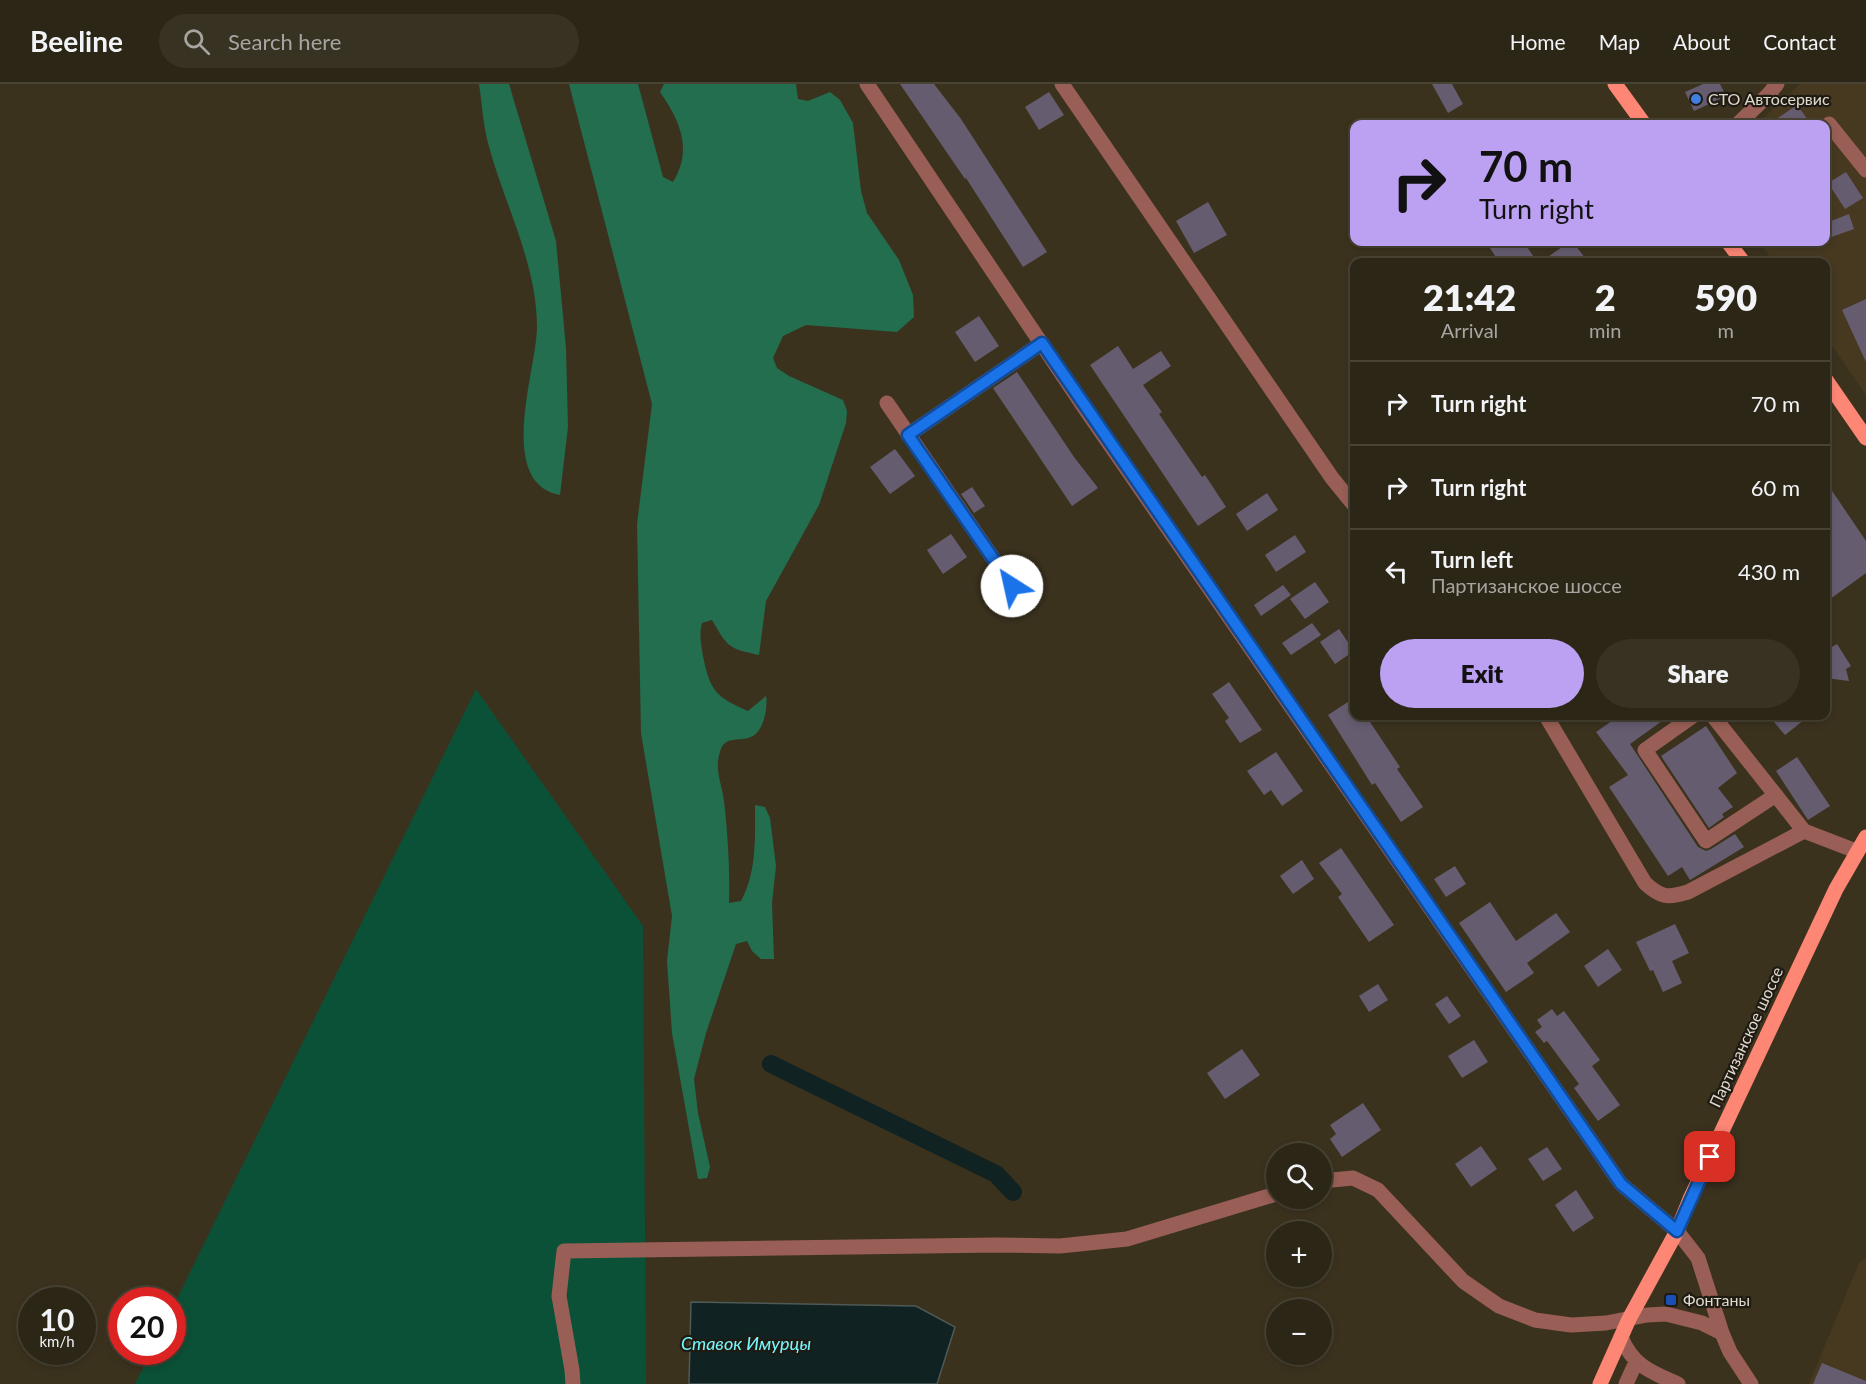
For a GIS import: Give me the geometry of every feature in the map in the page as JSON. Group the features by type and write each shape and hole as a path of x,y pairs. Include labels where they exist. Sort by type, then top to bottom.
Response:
{"main road":[{"path":"1615,84 1641,120"},
{"path":"1830,386 1866,438"},
{"name":"Партизанское шоссе","path":"1600,1384 1629,1319 1677,1231 1836,888 1866,837"}],"street":[{"path":"867,84 1042,343 1621,1184 1677,1231 1698,1258 1722,1333 1730,1352 1751,1384"},
{"path":"1062,84 1332,478 1350,500"},
{"path":"1742,120 1777,84"},
{"path":"1830,125 1866,170"},
{"path":"908,435 1042,343"},
{"path":"887,403 1012,586"},
{"path":"1548,720 1645,883 1655,893 1671,897 1688,892 1804,831"},
{"path":"1687,720 1645,750 1706,841 1776,795"},
{"path":"1716,720 1804,831 1856,851"},
{"path":"1332,1180 1353,1178 1378,1190 1463,1281 1499,1306 1535,1320 1571,1325 1606,1323 1647,1315 1666,1314 1702,1323 1722,1333"},
{"path":"573,1384 559,1296 564,1251 1060,1246 1126,1239 1266,1197"},
{"path":"1621,1337 1626,1349 1649,1378 1677,1384"},
{"path":"1626,1384 1636,1362"}],"shaded area":[{"path":"1800,84 1866,84 1866,395 1830,343 1830,258 1771,258 1762,246 1830,246 1830,120 1761,120"},
{"path":"1866,1258 1866,1384 1809,1384 1859,1263"}],"green space":[{"path":"479,84 509,84 556,241 566,348 568,427 560,495 540,486 529,470 524,448 524,422 537,327 536,303 526,257 488,143"},
{"path":"569,84 638,84 663,177 673,182 682,158 682,135 660,92 664,84 796,84 798,99 808,101 830,92 840,100 853,123 861,191 867,213 899,260 913,295 914,317 897,332 806,325 783,336 773,358 777,368 789,376 843,400 847,411 846,423 819,505 766,601 759,655 734,648 725,641 712,620 702,623 700,636 703,656 708,677 716,691 728,701 748,711 766,696 766,713 759,730 751,737 725,743 718,759 728,840 729,903 741,901 750,878 754,854 755,805 765,807 770,818 776,866 772,903 774,959 761,959 752,951 747,941 736,944 706,1033 694,1079 698,1113 710,1167 707,1178 698,1179 672,1033 667,961 672,916 641,733 637,524 652,404"},
{"path":"476,689 643,926 646,1384 135,1384 144,1365 186,1365 186,1287 183,1287"}],"water":[{"name":"Ставок Имурцы","path":"691,1302 916,1306 955,1327 937,1384 689,1384"}],"building":[{"path":"900,84 934,84 961,119 1047,252 1023,267 966,178"},
{"path":"1432,84 1452,84 1463,104 1448,113"},
{"path":"1703,84 1720,84 1726,96 1694,111 1685,92"},
{"path":"1049,92 1064,115 1039,130 1025,107"},
{"path":"1797,105 1808,120 1775,120"},
{"path":"1846,172 1863,198 1845,209 1830,186 1830,182"},
{"path":"1208,202 1227,235 1194,253 1176,221"},
{"path":"1849,214 1854,229 1830,238 1830,221"},
{"path":"1489,246 1527,246 1534,258 1496,258"},
{"path":"1563,246 1576,246 1585,258 1547,258"},
{"path":"1866,299 1866,362 1842,310"},
{"path":"979,316 999,346 975,362 955,332"},
{"path":"1118,346 1133,369 1161,351 1171,366 1143,385 1162,412 1159,414 1202,477 1205,475 1226,507 1198,526 1090,365"},
{"path":"1017,372 1074,457 1098,488 1072,506 993,388"},
{"path":"895,449 915,476 890,494 870,467"},
{"path":"972,487 985,506 974,513 961,494"},
{"path":"1830,488 1866,541 1866,573 1830,599"},
{"path":"1267,493 1278,510 1247,531 1236,514"},
{"path":"951,534 967,557 943,574 927,550"},
{"path":"1295,535 1306,552 1276,572 1265,555"},
{"path":"1315,582 1329,602 1305,619 1290,599"},
{"path":"1283,585 1291,595 1261,616 1254,605"},
{"path":"1312,623 1321,635 1291,655 1282,643"},
{"path":"1339,629 1350,645 1350,654 1335,664 1320,642"},
{"path":"1837,644 1851,666 1846,669 1849,681 1830,679 1830,648"},
{"path":"1229,682 1262,730 1240,743 1225,721 1229,718 1212,694"},
{"path":"1350,701 1350,720 1369,720 1400,767 1397,769 1423,807 1401,822 1375,783 1372,785 1328,715"},
{"path":"1613,720 1663,720 1630,744 1698,847 1706,851 1735,834 1744,847 1690,880 1682,867 1668,876 1609,787 1628,775 1596,732"},
{"path":"1772,720 1804,720 1785,735"},
{"path":"1706,726 1737,773 1718,788 1733,807 1722,814 1724,817 1709,828 1661,756"},
{"path":"1276,752 1303,791 1282,806 1271,790 1264,795 1247,771"},
{"path":"1797,757 1830,806 1808,820 1776,771"},
{"path":"1341,848 1394,925 1369,942 1338,897 1342,894 1319,863"},
{"path":"1302,860 1314,879 1293,894 1280,876"},
{"path":"1455,866 1466,884 1446,897 1434,879"},
{"path":"1490,902 1516,941 1556,913 1570,932 1527,963 1534,973 1506,992 1459,923"},
{"path":"1675,924 1689,953 1672,961 1682,983 1663,992 1636,942"},
{"path":"1608,949 1622,970 1598,987 1584,966"},
{"path":"1378,984 1388,1000 1369,1012 1359,996"},
{"path":"1447,996 1461,1016 1449,1024 1435,1004"},
{"path":"1552,1009 1557,1016 1564,1011 1600,1060 1592,1066 1620,1105 1598,1121 1574,1088 1579,1084 1547,1041 1544,1043 1535,1032 1542,1027 1537,1020"},
{"path":"1474,1040 1488,1062 1462,1078 1448,1056"},
{"path":"1242,1049 1260,1075 1225,1099 1207,1073"},
{"path":"1363,1103 1381,1130 1342,1157 1330,1139 1336,1134 1330,1125"},
{"path":"1481,1146 1497,1169 1471,1187 1455,1164"},
{"path":"1547,1147 1562,1169 1543,1181 1528,1159"},
{"path":"1576,1190 1594,1218 1573,1232 1555,1205"},
{"path":"1822,1363 1866,1381 1866,1384 1813,1384"}],"waterway":[{"path":"771,1064 996,1174 1013,1192"}],"place":[{"name":"СТО Автосервис","path":"1696,99"},
{"name":"Фонтаны","path":"1671,1300"}],"route":[{"path":"1012,586 908,435 1042,343 1621,1184 1677,1231 1710,1157"}]}
